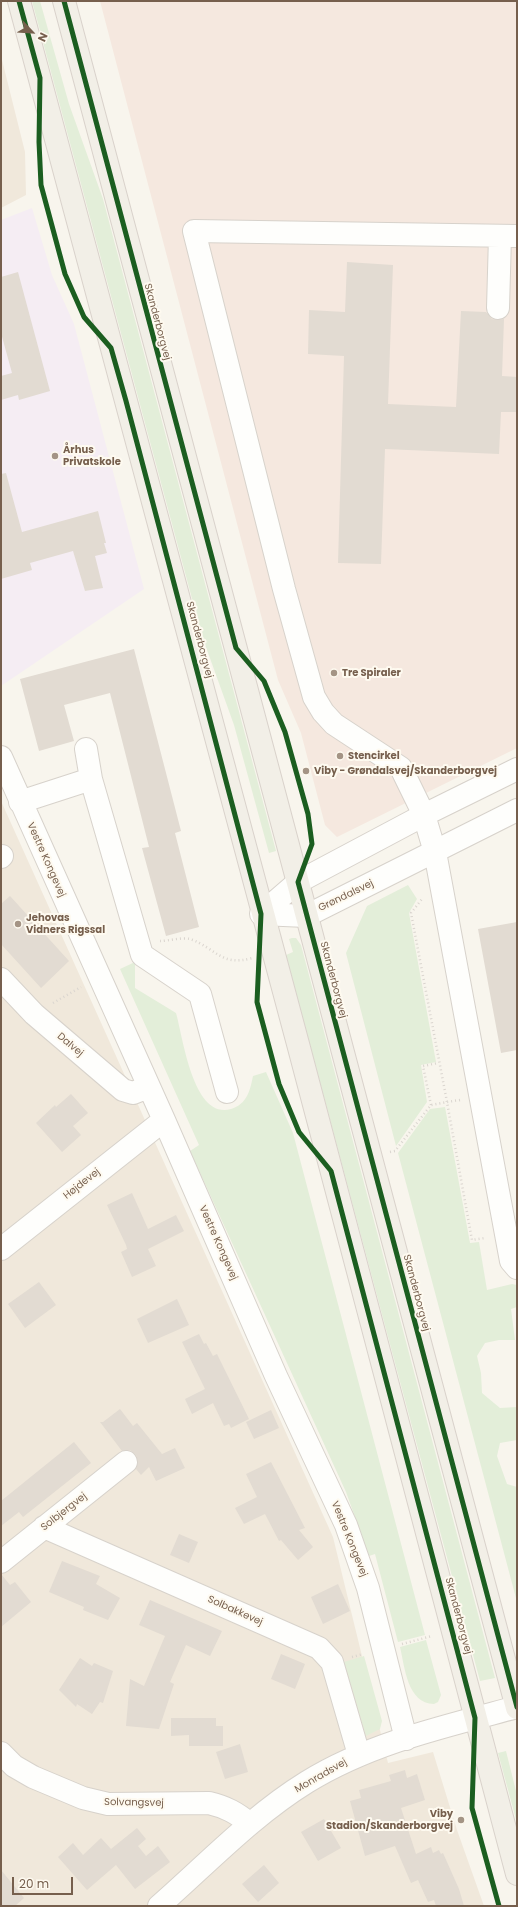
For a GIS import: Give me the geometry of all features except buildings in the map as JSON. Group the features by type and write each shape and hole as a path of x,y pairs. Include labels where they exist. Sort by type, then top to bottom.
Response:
{"main road":[{"name":"Skanderborgvej","path":"19,1 300,1052 517,1874"},
{"name":"Skanderborgvej","path":"64,1 517,1708"}],"street":[{"path":"498,308 509,236 194,231 284,589 314,697 323,712 334,724 401,768 424,815 435,852 510,1261 517,1268"},
{"path":"86,749 91,779 142,955 200,994 227,1092"},
{"name":"Vestre Kongevej","path":"1,757 164,1120 276,1376 346,1525 368,1588 406,1739"},
{"path":"262,914 298,882 424,815 517,769"},
{"path":"20,802 91,779"},
{"name":"Grøndalsvej","path":"262,914 306,916 517,810"},
{"name":"Dalvej","path":"1,979 34,1014 123,1090 133,1093 148,1087"},
{"name":"Højdevej","path":"1,1249 164,1120"},
{"name":"Solbjergvej","path":"1,1562 126,1462"},
{"name":"Solbakkevej","path":"44,1527 319,1648 332,1662 359,1755"},
{"name":"Monradsvej","path":"159,1906 250,1824 307,1782 359,1755 475,1718 517,1708"},
{"name":"Solvangsvej","path":"1,1753 14,1766 33,1777 83,1798 108,1804 209,1803 224,1806 238,1813 250,1824"}],"path":[{"path":"424,893 422,900 411,913 472,1240 506,1235"},
{"path":"142,955 159,941 189,939 229,961 244,960 259,956"},
{"path":"431,1105 423,1066 438,1063"},
{"path":"371,1159 395,1151 431,1105 480,1096"}],"shaded area":[{"path":"100,1 517,1 517,748 337,837 325,825 301,733 278,680"},
{"path":"1,56 25,152 26,195 1,208"},
{"name":"Århus Privatskole","path":"32,208 52,275 74,324 144,589 1,686 1,220"},
{"path":"1,801 333,1537 388,1763 433,1752 457,1830 484,1906 1,1906"}],"green space":[{"path":"32,1 40,1 69,104 103,199 276,851 269,853 234,725 202,636"},
{"path":"408,885 417,899 409,913 436,1062 421,1065 427,1102 396,1146 346,953 367,906"},
{"path":"296,938 301,945 495,1678 480,1681 286,955 293,952 289,939"},
{"path":"135,962 135,988 176,1013 186,1057 199,1090 207,1102 218,1109 231,1109 236,1107 241,1104 247,1096 251,1087 253,1076 266,1072 293,1133 425,1635 398,1642 375,1554 369,1556 346,1492 190,1151 199,1145 120,969"},
{"path":"445,1107 470,1243 479,1242 487,1290 512,1284 517,1285 517,1307 511,1309 515,1340 499,1340 485,1343 477,1356 481,1373 482,1393 500,1408 517,1407 517,1440 500,1443 497,1456 507,1484 517,1487 517,1602 398,1153 430,1109"},
{"path":"426,1640 441,1695 438,1702 434,1704 425,1702 418,1698 413,1691 406,1674 400,1647"},
{"path":"364,1656 382,1721 380,1729 366,1736 344,1662"},
{"path":"506,1751 517,1795 517,1823 498,1753"}],"cycle path":[{"path":"19,1 40,78 39,142 41,185 65,274 84,317 111,348 126,401 261,914 257,1002 279,1084 299,1132 331,1171 475,1718 472,1808 499,1906"},
{"path":"64,1 236,648 264,681 285,732 308,814 312,844 298,882 517,1707"}],"place":[{"name":"Århus Privatskole","path":"55,456"},
{"name":"Tre Spiraler","path":"334,673"},
{"name":"Stencirkel","path":"340,756"},
{"name":"Viby - Grøndalsvej/Skanderborgvej","path":"306,771"},
{"name":"Jehovas Vidners Rigssal","path":"18,924"},
{"name":"Viby Stadion/Skanderborgvej","path":"461,1820"}]}
